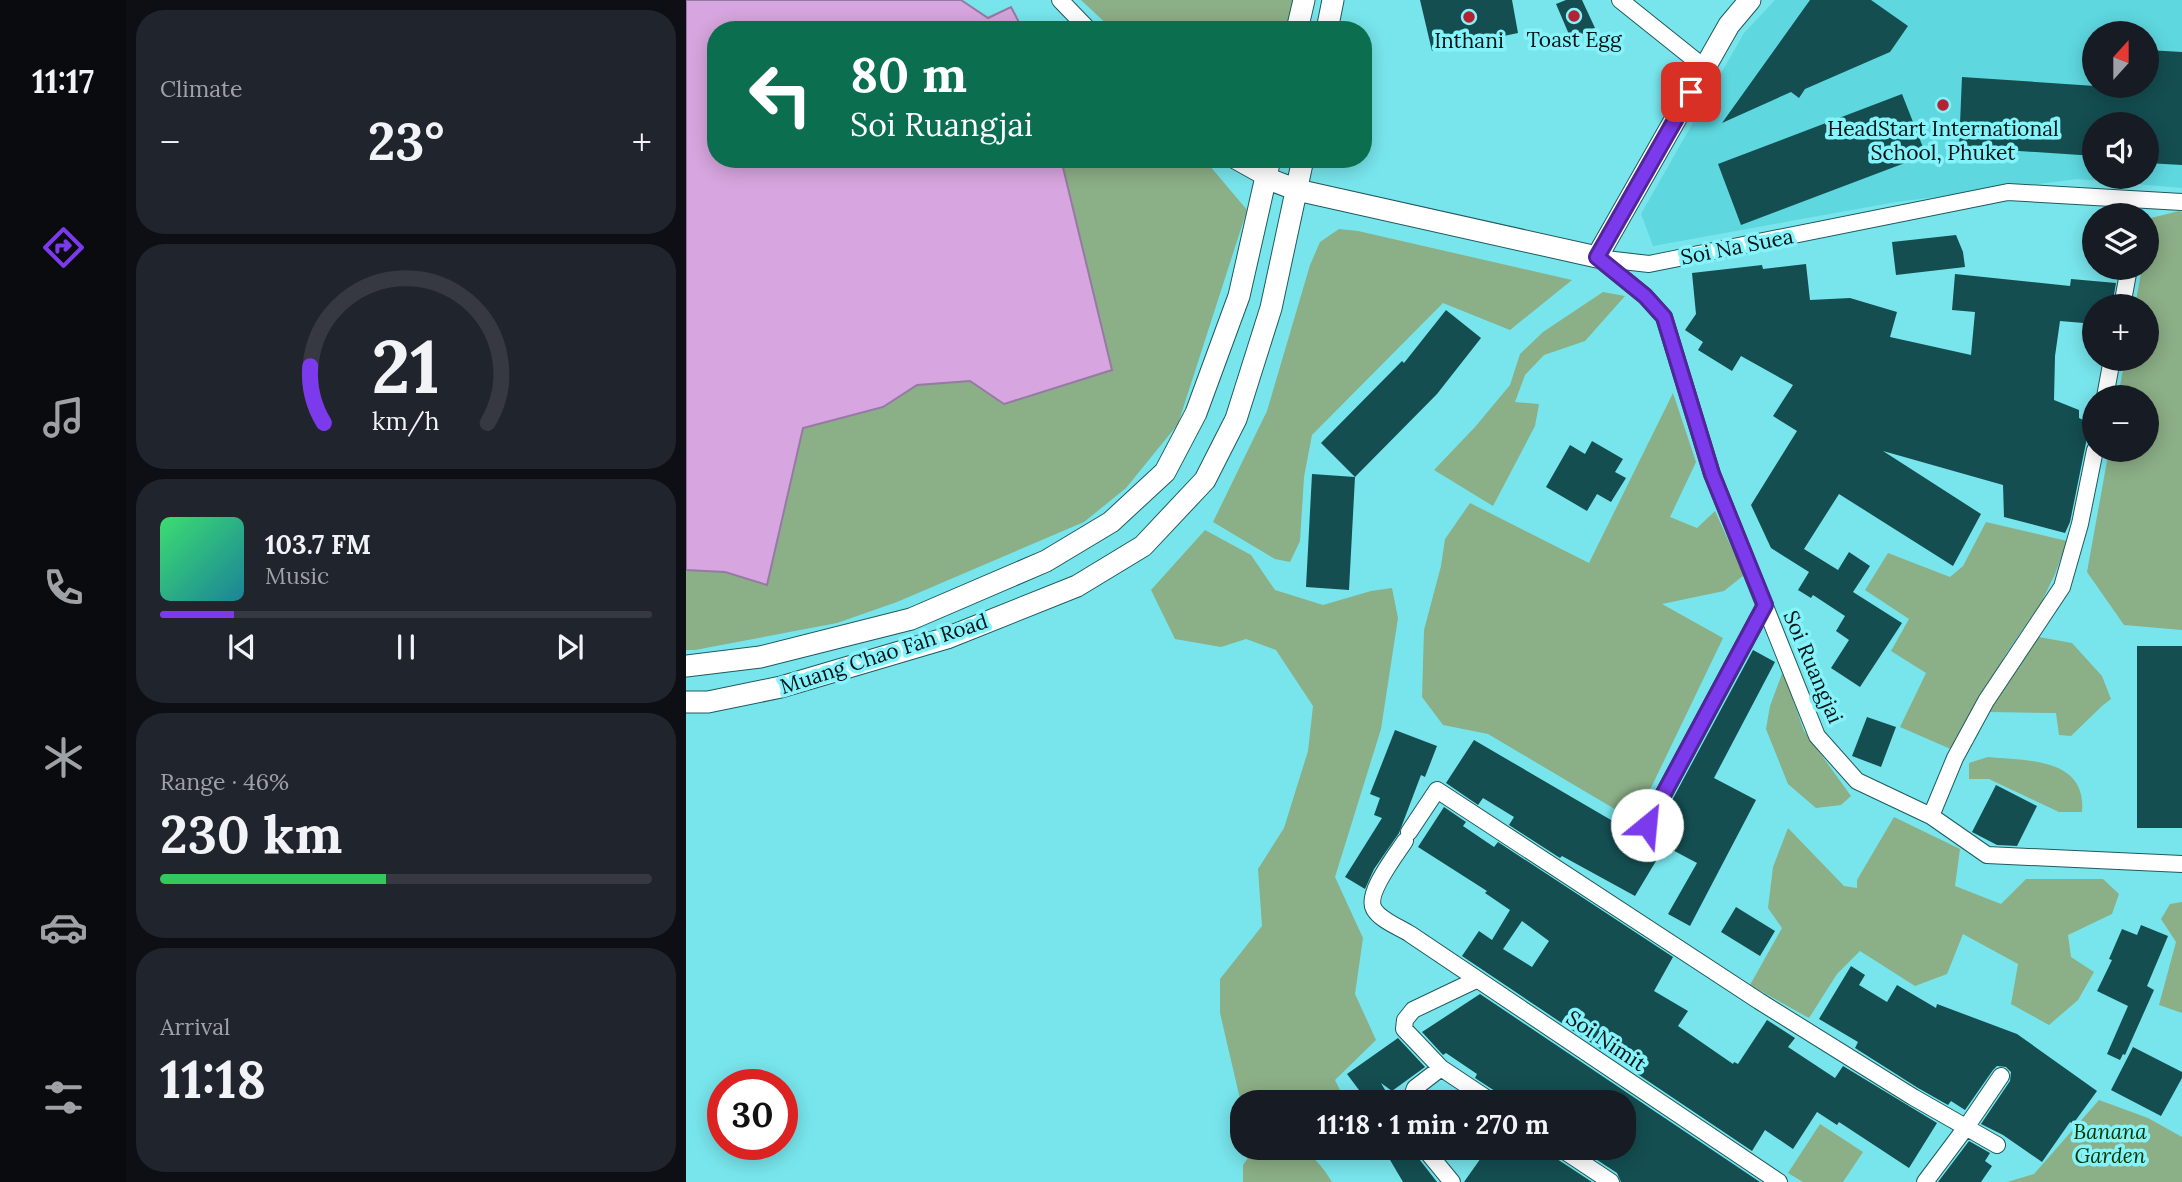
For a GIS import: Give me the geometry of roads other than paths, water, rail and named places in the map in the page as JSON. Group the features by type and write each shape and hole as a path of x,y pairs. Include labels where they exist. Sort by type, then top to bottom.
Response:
{"street":[{"path":"1060,0 1080,21"},
{"path":"1299,21 1304,0"},
{"path":"1329,21 1333,0"},
{"path":"1620,0 1704,68"},
{"path":"1597,257 1729,25 1750,0"},
{"name":"Muang Chao Fah Road","path":"686,702 708,702 781,687 947,638 1076,586 1143,546 1205,480 1236,419 1271,308 1301,168"},
{"name":"Soi Na Suea","path":"1268,169 1297,191 1597,257 1649,264 2008,192 2099,203"},
{"name":"Muang Chao Fah Road","path":"686,666 760,657 911,620 1046,561 1111,522 1165,472 1196,412 1239,296 1268,169"},
{"name":"Soi Na Suea","path":"2159,205 2182,202"},
{"name":"Soi Ruangjai","path":"1597,257 1645,296 1664,317 1712,474 1817,736 1857,780 1931,816 1987,855 2182,864"},
{"path":"1239,296 1271,308"},
{"path":"1931,816 1955,758 1986,701 2062,587 2080,524 2093,462"},
{"path":"1647,825 1765,605"},
{"name":"Soi Nimit","path":"1779,1182 1410,933 1379,915 1372,906 1377,884 1437,790 1759,1001 1913,1097 1967,1126"},
{"path":"1473,1090 1441,1069 1404,1029 1405,1020 1413,1010 1476,980"},
{"path":"1414,1090 1441,1069"},
{"path":"1925,1182 2001,1076"},
{"path":"1967,1126 1997,1145"},
{"path":"1434,1160 1452,1182"},
{"path":"1578,1160 1611,1182"}],"place":[{"name":"Toast Egg","path":"1574,16"},
{"name":"Inthani","path":"1469,17"},
{"name":"HeadStart International School, Phuket","path":"1943,105"}],"park label":[{"name":"Banana Garden","path":"2110,1144"}]}
